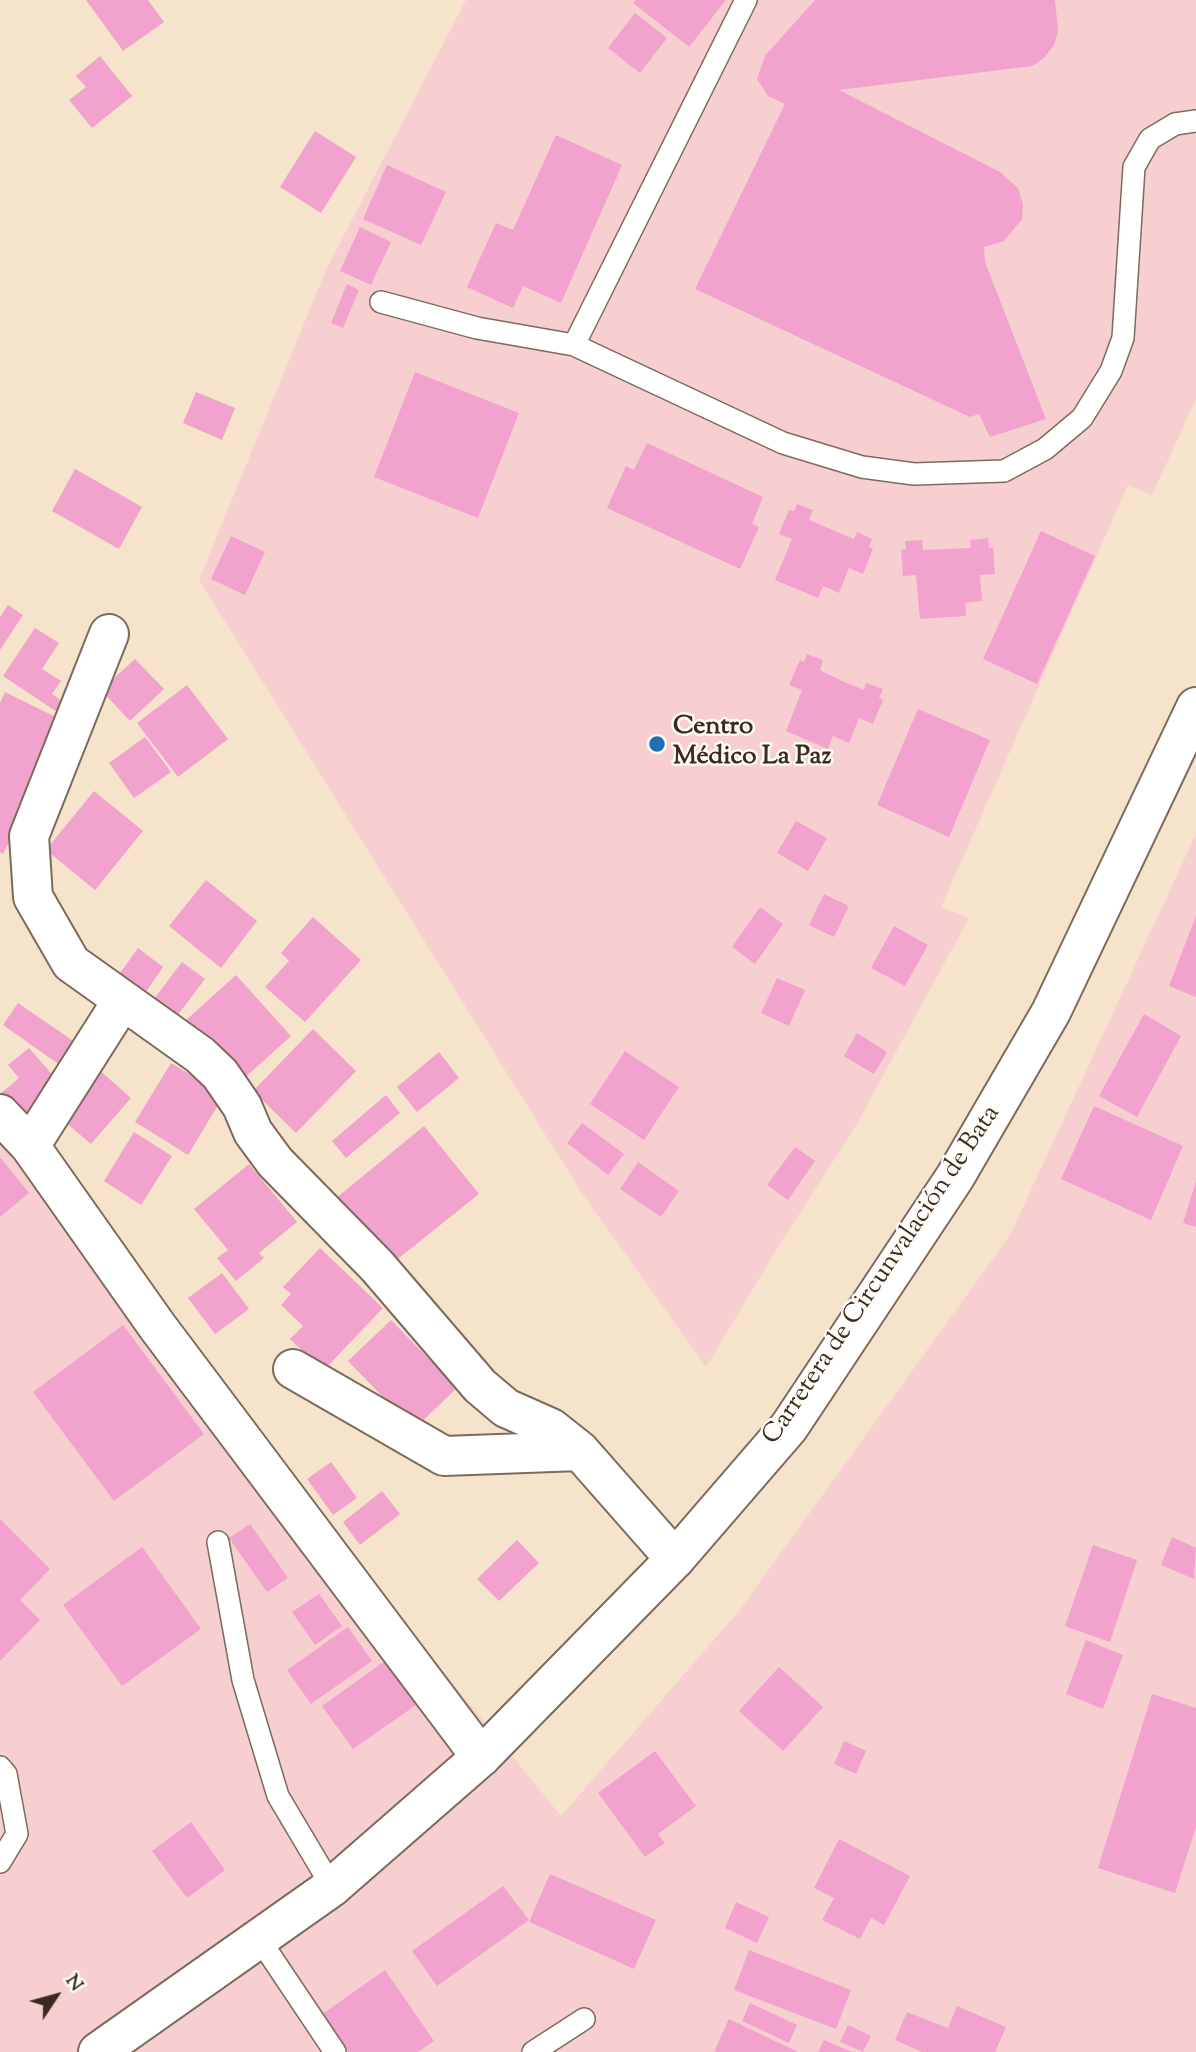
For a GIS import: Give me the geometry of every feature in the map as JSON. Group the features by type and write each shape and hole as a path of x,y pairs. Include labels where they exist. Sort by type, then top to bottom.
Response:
{"street":[{"path":"109,634 29,836 33,898 71,964 200,1055 220,1074 242,1106 253,1132 275,1163 377,1266 480,1387 506,1408 551,1428 580,1451 675,1559"},
{"name":"Carretera de Circunvalación de Bata","path":"97,2052 332,1887 481,1757 675,1559 789,1427 955,1177 1051,1012 1196,707"},
{"path":"30,1146 122,1001"},
{"path":"0,1114 30,1146 156,1326 481,1757"},
{"path":"293,1369 444,1456 580,1451"}],"lane":[{"path":"574,345 746,0"},
{"path":"381,302 477,328 574,345 783,443 862,467 914,474 1004,471 1045,449 1082,418 1111,371 1123,338 1134,167 1150,139 1175,124 1196,121"},
{"path":"219,1542 243,1680 278,1796 332,1887"},
{"path":"0,1768 6,1774 17,1834 0,1862"},
{"path":"260,1940 335,2052"},
{"path":"533,2052 584,2019"}],"shaded area":[{"name":"Centro Médico La Paz","path":"466,0 1196,0 1196,399 1152,495 1128,485 941,907 969,918 854,1129 780,1244 706,1367 583,1195 199,580 326,270"},
{"path":"1196,834 1196,2052 0,2052 0,1128 561,1816 739,1611 1010,1235"}],"building":[{"path":"86,0 148,0 164,22 123,51"},
{"path":"636,0 726,0 689,47 633,3"},
{"path":"815,0 1055,0 1058,31 1054,45 1044,58 1032,66 839,90 1000,172 1018,188 1023,204 1022,219 1004,241 984,247 985,262 1046,419 990,437 979,414 970,417 695,289 785,104 768,96 757,79 765,56"},
{"path":"635,13 667,38 640,73 608,48"},
{"path":"100,56 132,96 92,128 69,100 86,87 76,76"},
{"path":"315,131 356,157 321,213 280,187"},
{"path":"556,135 622,165 561,303 523,286 513,308 467,287 496,223 513,230"},
{"path":"387,165 446,192 421,245 363,219"},
{"path":"360,227 391,242 371,285 340,271"},
{"path":"347,284 359,290 343,328 331,323"},
{"path":"415,372 519,413 478,518 374,477"},
{"path":"196,392 235,408 222,440 183,423"},
{"path":"647,443 763,497 752,524 759,527 740,569 607,508 626,466 634,470"},
{"path":"75,469 142,507 119,549 52,511"},
{"path":"797,504 813,510 809,520 854,539 857,532 872,539 869,547 873,549 863,574 849,568 839,593 823,586 818,598 775,580 792,539 779,534 789,510 794,511"},
{"path":"1041,531 1095,556 1037,684 983,659"},
{"path":"231,536 265,552 245,595 211,579"},
{"path":"988,538 989,548 993,547 995,574 980,575 982,601 965,603 966,616 920,619 916,575 903,576 901,550 906,549 905,541 922,540 923,550 971,548 970,540"},
{"path":"8,605 23,615 0,650 0,617"},
{"path":"35,628 59,643 42,669 61,681 52,694 63,702 57,712 3,676"},
{"path":"807,654 823,660 820,670 842,681 864,690 866,683 883,689 879,698 883,700 873,724 859,718 849,743 833,736 828,749 786,731 802,690 789,685 800,660 804,662"},
{"path":"135,659 164,689 130,721 101,690"},
{"path":"187,685 228,739 178,777 137,723"},
{"path":"5,692 68,723 3,854 0,852 0,703"},
{"path":"918,709 990,740 949,837 877,805"},
{"path":"145,737 171,772 134,798 109,763"},
{"path":"94,791 143,831 95,890 46,850"},
{"path":"796,821 827,838 808,871 777,853"},
{"path":"206,880 257,921 221,968 169,926"},
{"path":"824,894 849,906 834,937 809,925"},
{"path":"760,907 783,924 755,964 732,947"},
{"path":"1196,916 1196,997 1169,986"},
{"path":"313,917 361,960 305,1022 265,987 289,961 281,953"},
{"path":"894,926 928,945 905,986 871,968"},
{"path":"138,948 163,967 139,1002 113,983"},
{"path":"182,962 205,979 171,1024 148,1007"},
{"path":"236,975 291,1036 240,1082 184,1022"},
{"path":"777,978 805,990 789,1026 761,1013"},
{"path":"18,1003 82,1047 67,1070 3,1025"},
{"path":"1144,1014 1181,1036 1137,1117 1099,1096"},
{"path":"313,1029 356,1071 296,1133 253,1091"},
{"path":"857,1033 887,1052 874,1074 844,1056"},
{"path":"29,1048 63,1087 17,1124 0,1103 0,1094 19,1078 8,1065"},
{"path":"625,1051 679,1087 644,1140 590,1104"},
{"path":"439,1052 459,1078 417,1112 397,1087"},
{"path":"171,1063 224,1095 188,1155 135,1122"},
{"path":"98,1069 131,1098 91,1144 58,1116"},
{"path":"386,1095 400,1113 346,1158 332,1141"},
{"path":"1094,1106 1183,1146 1151,1220 1061,1179"},
{"path":"582,1123 624,1154 608,1175 567,1143"},
{"path":"424,1126 479,1194 389,1266 335,1199"},
{"path":"134,1132 172,1156 141,1205 104,1181"},
{"path":"795,1147 815,1161 788,1200 767,1185"},
{"path":"0,1157 29,1193 0,1217"},
{"path":"638,1162 679,1191 661,1217 620,1189"},
{"path":"249,1164 297,1222 259,1253 264,1258 236,1281 217,1258 228,1250 194,1209"},
{"path":"1196,1181 1196,1227 1183,1223"},
{"path":"320,1248 383,1308 323,1371 290,1339 303,1326 281,1305 291,1294 283,1287"},
{"path":"222,1273 249,1309 215,1334 188,1298"},
{"path":"391,1320 457,1388 414,1429 348,1361"},
{"path":"123,1325 204,1434 114,1501 33,1392"},
{"path":"331,1462 357,1498 333,1515 307,1479"},
{"path":"382,1491 400,1514 360,1545 343,1522"},
{"path":"0,1519 50,1569 20,1600 40,1620 0,1661"},
{"path":"250,1524 288,1578 267,1592 229,1538"},
{"path":"1172,1537 1196,1548 1194,1579 1161,1565"},
{"path":"517,1540 539,1563 499,1601 477,1579"},
{"path":"1093,1545 1137,1560 1110,1642 1065,1626"},
{"path":"142,1547 201,1629 122,1686 63,1605"},
{"path":"319,1594 342,1626 315,1645 292,1612"},
{"path":"348,1627 372,1661 311,1704 287,1670"},
{"path":"1086,1640 1123,1655 1103,1709 1066,1694"},
{"path":"385,1661 416,1705 353,1749 322,1706"},
{"path":"779,1667 823,1707 783,1751 739,1711"},
{"path":"1152,1694 1196,1708 1196,1827 1175,1893 1098,1868"},
{"path":"844,1741 866,1751 856,1774 834,1764"},
{"path":"655,1751 696,1806 658,1834 665,1843 645,1857 598,1793"},
{"path":"191,1822 225,1870 187,1898 152,1851"},
{"path":"839,1839 910,1876 884,1925 871,1918 860,1939 822,1920 834,1898 814,1888"},
{"path":"550,1874 656,1920 634,1969 529,1922"},
{"path":"503,1886 529,1920 437,1986 412,1951"},
{"path":"736,1902 769,1917 757,1943 725,1928"},
{"path":"749,1950 851,1990 836,2029 734,1990"},
{"path":"385,1970 434,2041 418,2052 347,2052 321,2015"},
{"path":"750,2003 797,2025 789,2043 742,2021"},
{"path":"957,2006 1006,2027 995,2052 922,2052 895,2040 907,2012 948,2028"},
{"path":"729,2019 798,2052 714,2052"},
{"path":"848,2025 871,2036 863,2052 840,2042"},
{"path":"824,2040 852,2052 818,2052"}],"place":[{"name":"Centro Médico La Paz","path":"657,744"}]}
